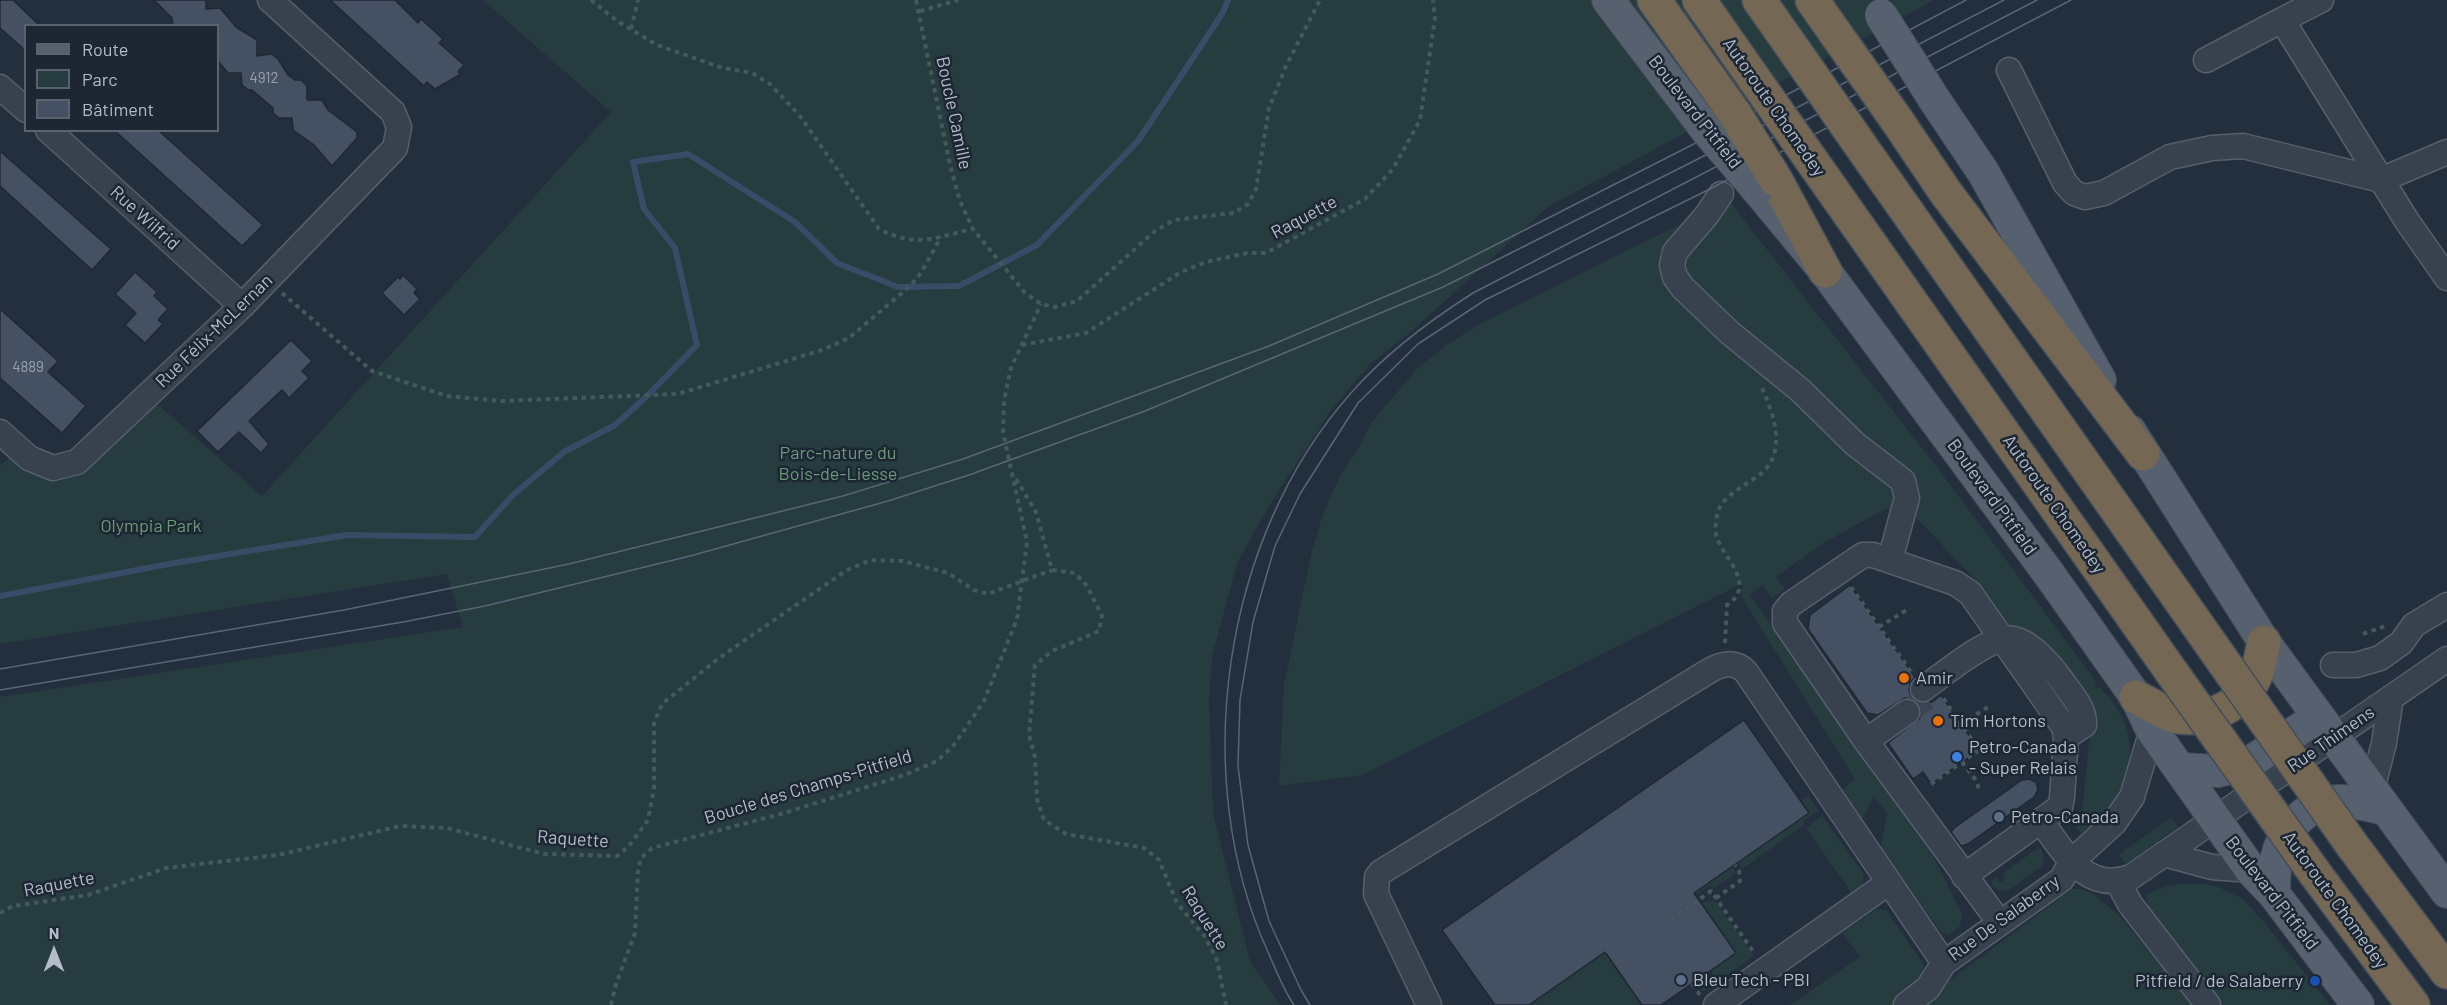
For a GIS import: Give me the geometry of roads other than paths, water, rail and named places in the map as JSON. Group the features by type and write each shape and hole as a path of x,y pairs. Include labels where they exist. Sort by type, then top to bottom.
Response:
{"highway":[{"path":"1654,0 1723,97 1766,185 1825,271"},
{"name":"Autoroute Chomedey","path":"1699,0 2314,872 2413,1005"},
{"path":"1759,0 2352,845 2447,972"},
{"path":"1812,0 1946,193 2143,454"},
{"path":"2136,697 2176,716 2202,716 2219,711 2238,700 2253,682 2264,642"}],"main road":[{"name":"Boulevard Pitfield","path":"1608,0 1693,112 1766,185"},
{"path":"1877,8 1983,172 2143,454 2264,642 2447,892"},
{"name":"Boulevard Pitfield","path":"1825,271 2049,574 2136,697 2152,730 2251,870 2274,894 2358,1005"},
{"path":"2180,769 2218,771 2249,763 2326,727"},
{"path":"2274,894 2278,853 2289,830 2302,815 2317,805 2335,801 2378,799"}],"street":[{"name":"Rue Félix-McLernan","path":"0,432 29,458 53,468 77,462 242,306 395,148 399,127 393,112 270,0"},
{"path":"2206,60 2321,0"},
{"path":"2282,20 2381,180 2447,278"},
{"path":"2010,70 2065,183 2074,193 2085,197 2104,193 2170,157 2212,148 2243,146 2381,180 2447,152"},
{"path":"0,87 24,108"},
{"name":"Rue Wilfrid","path":"50,132 242,306"},
{"path":"1721,194 1706,216 1675,252 1672,259 1672,271 1683,288 1746,346 1800,390 1855,444 1903,481 1907,498 1890,560"},
{"path":"1964,876 2057,810 2062,802 2066,737 2064,727 1970,593 1960,586 1890,560 1873,555 1863,555 1797,599 1788,607 1784,615 1785,623 1863,737 1964,876 2000,923"},
{"path":"2333,665 2356,665 2380,658 2401,643 2414,625 2447,604"},
{"path":"1928,692 1993,654 2003,639"},
{"name":"Rue Thimens","path":"2216,820 2326,727 2391,698 2447,659"},
{"path":"1429,1005 1376,894 1375,886 1381,872 1539,773 1724,664 1738,665 1746,672 1944,963 1928,988 1906,1005"},
{"path":"2378,799 2391,698"},
{"path":"1863,737 1905,708"},
{"path":"2041,821 2071,862 2114,823 2132,797 2152,730"},
{"path":"2208,1005 2130,904 2117,880 2131,877 2216,820"},
{"path":"2164,854 2212,867 2251,870"},
{"name":"Rue De Salaberry","path":"1944,963 2062,879 2071,862 2093,876 2117,880"},
{"path":"1713,997 1888,883"}],"waterway":[{"path":"0,596 169,564 347,535 475,537 514,494 564,452 615,425 697,345 675,248 644,209 633,162 688,154 795,222 837,263 898,287 959,286 1037,245 1138,141 1222,14 1228,0"}],"tunnel":[{"path":"1907,712 1928,697"}],"tram line":[{"path":"0,669 344,610 569,564 843,496 963,459 1269,346 1438,274 1686,148 1966,0"},
{"path":"0,690 485,606 690,556 888,501 969,475 1145,411 1443,287 1694,161 2004,0"},
{"path":"1294,1005 1268,952 1243,884 1229,811 1225,736 1231,661 1247,587 1272,517 1307,451 1364,378 1424,326 1473,293 2037,0"},
{"path":"1310,1005 1269,921 1248,845 1238,766 1240,700 1253,622 1275,546 1300,494 1358,403 1418,344 1485,300 1710,189 2071,0"}],"place":[{"name":"Amir","path":"1904,678"},
{"name":"Tim Hortons","path":"1938,721"},
{"name":"Petro-Canada - Super Relais","path":"1957,757"},
{"name":"Petro-Canada","path":"1999,817"},
{"name":"Bleu Tech - PBI","path":"1681,980"},
{"name":"Pitfield / de Salaberry","path":"2315,981"}],"park label":[{"name":"Parc-nature du Bois-de-Liesse","path":"838,463"},
{"name":"Olympia Park","path":"151,526"}]}
